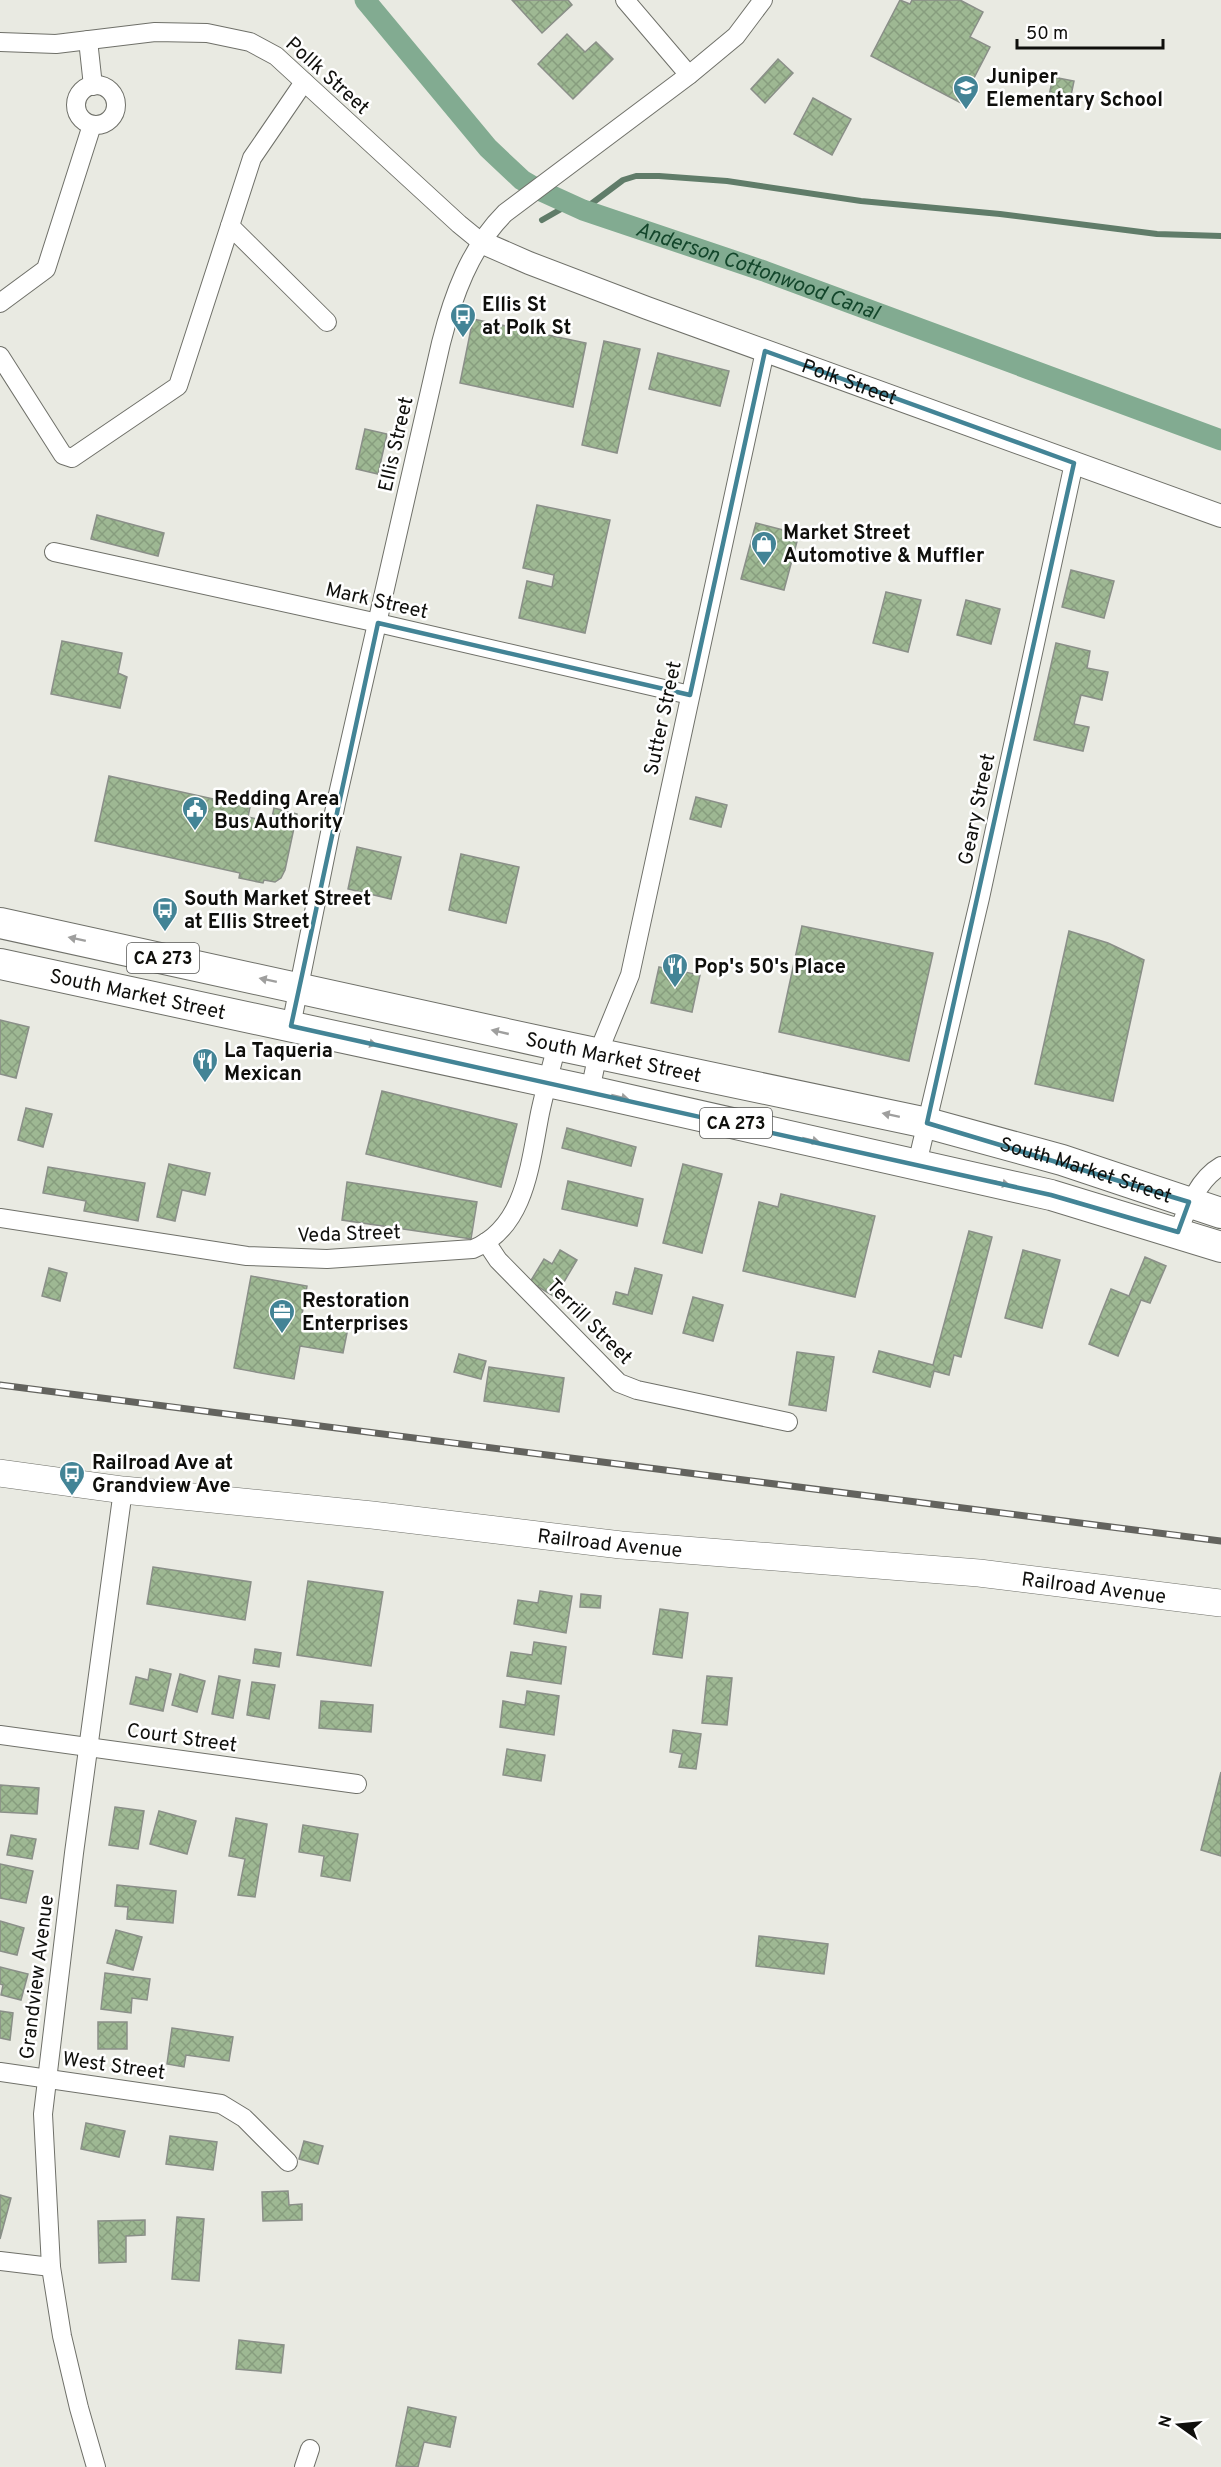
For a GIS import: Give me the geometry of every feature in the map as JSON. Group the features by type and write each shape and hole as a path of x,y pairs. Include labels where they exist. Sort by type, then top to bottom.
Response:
{"main road":[{"name":"South Market Street","path":"0,923 556,1045 927,1123 1062,1160 1221,1213"},
{"name":"South Market Street","path":"0,964 590,1091 1051,1195 1221,1246"},
{"name":"Railroad Avenue","path":"0,1473 123,1490 372,1515 621,1545 979,1573 1221,1603"}],"street":[{"path":"625,0 689,75"},
{"name":"Ellis Street","path":"291,1026 336,803 445,325 459,286 481,242 492,226 518,202 689,75 736,36 763,0"},
{"name":"Pollk Street","path":"0,42 56,44 155,32 207,33 250,42 276,56 481,242"},
{"path":"88,40 93,86"},
{"path":"0,356 63,455 72,458 178,386 252,158 304,82"},
{"path":"93,86 110,91 116,102 116,109 110,120 92,125 81,118 76,105 81,92 93,86"},
{"path":"0,303 46,269 92,125"},
{"path":"230,226 327,322"},
{"name":"Polk Street","path":"481,242 529,264 1221,516"},
{"name":"Sutter Street","path":"590,1091 598,1053 630,975 765,351"},
{"name":"Geary Street","path":"916,1164 980,898 1074,463"},
{"name":"Mark Street","path":"54,552 378,623 690,695"},
{"name":"Veda Street","path":"0,1218 247,1257 327,1259 472,1249 486,1242 509,1220 519,1202 528,1175 556,1045"},
{"path":"1178,1232 1189,1202 1214,1170 1221,1166"},
{"name":"Terrill Street","path":"486,1242 498,1260 619,1383 637,1390 788,1422"},
{"name":"Grandview Avenue","path":"96,2467 62,2336 51,2267 43,2140 46,2078 123,1490"},
{"name":"Court Street","path":"0,1735 357,1784"},
{"name":"West Street","path":"0,2072 221,2104 244,2118 288,2162"},
{"path":"0,2261 51,2267"},
{"path":"304,2467 310,2449"}],"highlighted area":[{"path":"765,351 1074,463 927,1123 1189,1202 1178,1232 1051,1195 291,1026 378,623 690,695"}],"building":[{"path":"512,0 568,0 572,5 542,33"},
{"path":"900,0 910,4 912,0 960,0 983,12 970,37 990,47 961,103 871,56"},
{"path":"567,34 585,52 596,42 613,59 573,99 538,64"},
{"path":"778,59 793,73 765,103 751,89"},
{"path":"1053,77 1074,81 1069,105 1048,100"},
{"path":"813,98 851,119 832,155 794,134"},
{"path":"473,319 586,343 573,407 460,383"},
{"path":"604,341 640,349 617,453 582,445"},
{"path":"658,353 729,371 720,406 649,389"},
{"path":"365,429 387,434 378,474 356,469"},
{"path":"537,505 610,520 585,633 519,618 527,581 552,587 554,575 523,568"},
{"path":"97,515 164,533 158,556 91,539"},
{"path":"756,523 799,534 784,590 741,579"},
{"path":"1071,570 1114,581 1104,618 1062,607"},
{"path":"886,592 921,600 908,652 873,643"},
{"path":"966,600 1000,609 991,644 957,635"},
{"path":"62,641 122,653 118,673 127,677 120,708 51,694"},
{"path":"1056,643 1090,651 1087,668 1108,672 1102,700 1081,695 1074,724 1089,727 1083,751 1034,740"},
{"name":"Redding Area Bus Authority","path":"109,776 250,807 248,817 271,822 274,808 297,814 285,870 281,878 275,882 264,880 263,883 239,878 240,873 95,841"},
{"path":"696,797 727,805 721,827 690,819"},
{"path":"357,847 401,857 391,899 348,889"},
{"path":"461,854 519,867 506,923 449,910"},
{"path":"802,926 933,953 909,1061 779,1032"},
{"path":"1069,931 1108,943 1144,960 1113,1101 1035,1084"},
{"name":"Pop's 50's Place","path":"659,967 700,975 692,1012 651,1003"},
{"path":"0,1020 29,1027 16,1078 0,1074"},
{"path":"382,1091 517,1124 501,1187 366,1154"},
{"path":"26,1108 52,1114 43,1147 18,1140"},
{"path":"567,1128 636,1147 631,1166 562,1148"},
{"path":"169,1164 210,1173 205,1195 182,1190 175,1221 157,1217"},
{"path":"683,1164 722,1174 702,1253 663,1243"},
{"path":"48,1167 145,1183 138,1221 84,1211 86,1201 43,1193"},
{"path":"568,1181 643,1199 637,1226 562,1209"},
{"path":"347,1182 477,1202 471,1239 342,1220"},
{"path":"781,1194 875,1216 855,1297 743,1271 759,1202 778,1207"},
{"path":"969,1231 992,1237 961,1357 954,1355 949,1375 934,1371 930,1387 873,1372 879,1351 933,1365"},
{"path":"560,1250 577,1260 555,1297 530,1282 544,1259 552,1264"},
{"path":"1023,1250 1060,1260 1042,1328 1005,1318"},
{"path":"1145,1257 1166,1266 1150,1303 1141,1300 1118,1356 1089,1344 1111,1289 1129,1296"},
{"path":"49,1268 67,1273 60,1301 42,1296"},
{"path":"635,1268 662,1275 652,1314 613,1304 616,1292 628,1295"},
{"path":"251,1276 307,1286 301,1320 348,1328 343,1353 300,1346 294,1379 234,1368"},
{"path":"693,1297 723,1305 713,1341 683,1333"},
{"path":"797,1352 834,1357 826,1411 789,1405"},
{"path":"459,1354 486,1361 481,1379 454,1372"},
{"path":"489,1367 564,1378 559,1412 484,1401"},
{"path":"153,1567 251,1582 245,1620 147,1604"},
{"path":"308,1581 383,1592 371,1666 297,1655"},
{"path":"540,1591 572,1596 566,1633 514,1624 518,1600 538,1603"},
{"path":"581,1594 601,1596 600,1608 580,1607"},
{"path":"660,1609 688,1613 682,1658 653,1654"},
{"path":"534,1642 566,1647 561,1684 507,1676 511,1652 532,1655"},
{"path":"255,1649 281,1653 279,1667 253,1663"},
{"path":"150,1669 171,1674 163,1711 130,1704 136,1677 148,1680"},
{"path":"180,1674 205,1681 197,1712 172,1705"},
{"path":"219,1676 240,1680 233,1718 212,1714"},
{"path":"707,1676 732,1678 727,1725 702,1723"},
{"path":"252,1682 275,1685 269,1719 247,1715"},
{"path":"527,1691 559,1696 554,1735 500,1727 503,1701 525,1705"},
{"path":"321,1701 373,1705 371,1732 319,1728"},
{"path":"673,1730 701,1734 696,1769 679,1767 682,1754 670,1752"},
{"path":"507,1749 545,1755 541,1781 503,1775"},
{"path":"1221,1772 1221,1856 1201,1850"},
{"path":"0,1785 39,1788 37,1814 0,1812"},
{"path":"115,1807 144,1811 138,1849 109,1845"},
{"path":"159,1811 196,1821 187,1854 150,1844"},
{"path":"236,1818 267,1824 255,1897 238,1895 245,1859 229,1856"},
{"path":"303,1825 358,1834 350,1881 321,1876 324,1856 299,1852"},
{"path":"11,1835 36,1839 32,1859 7,1855"},
{"path":"0,1864 33,1871 26,1903 0,1898"},
{"path":"117,1885 176,1891 173,1923 127,1919 128,1907 115,1906"},
{"path":"0,1921 24,1928 17,1955 0,1951"},
{"path":"116,1930 142,1937 133,1970 107,1963"},
{"path":"759,1936 828,1944 824,1974 756,1966"},
{"path":"0,1967 28,1974 21,2000 1,1995 3,1985 0,1984"},
{"path":"105,1973 150,1979 147,2000 132,1998 131,2013 101,2009"},
{"path":"0,2011 13,2013 10,2040 0,2038"},
{"path":"98,2022 127,2022 127,2049 98,2049"},
{"path":"172,2028 233,2037 229,2061 186,2055 184,2067 167,2064"},
{"path":"86,2123 125,2131 119,2157 81,2149"},
{"path":"170,2136 217,2142 213,2170 166,2164"},
{"path":"304,2141 323,2146 318,2164 299,2159"},
{"path":"288,2191 289,2205 302,2204 302,2220 263,2221 262,2192"},
{"path":"0,2195 11,2198 0,2239"},
{"path":"177,2217 204,2219 199,2281 172,2279"},
{"path":"145,2220 145,2235 126,2236 126,2262 99,2263 98,2221"},
{"path":"239,2340 284,2345 281,2373 236,2369"},
{"path":"408,2407 456,2417 450,2447 424,2442 418,2467 396,2466"}],"waterway":[{"name":"Anderson Cottonwood Canal","path":"365,0 488,148 522,180 539,190 583,210 764,271 1221,440"},
{"path":"583,210 623,180 636,176 659,176 727,181 861,201 1000,214 1157,234 1221,236"},
{"path":"542,220 570,204"}],"railway":[{"path":"0,1385 1221,1541"}],"place":[{"name":"Juniper Elementary School","path":"966,111"},
{"name":"Ellis St at Polk St","path":"463,339"},
{"name":"Market Street Automotive & Muffler","path":"764,567"},
{"name":"Redding Area Bus Authority","path":"195,832"},
{"name":"South Market Street at Ellis Street","path":"165,933"},
{"name":"Pop's 50's Place","path":"675,989"},
{"name":"La Taqueria Mexican","path":"205,1084"},
{"name":"Restoration Enterprises","path":"282,1335"},
{"name":"Railroad Ave at Grandview Ave","path":"72,1497"}]}
